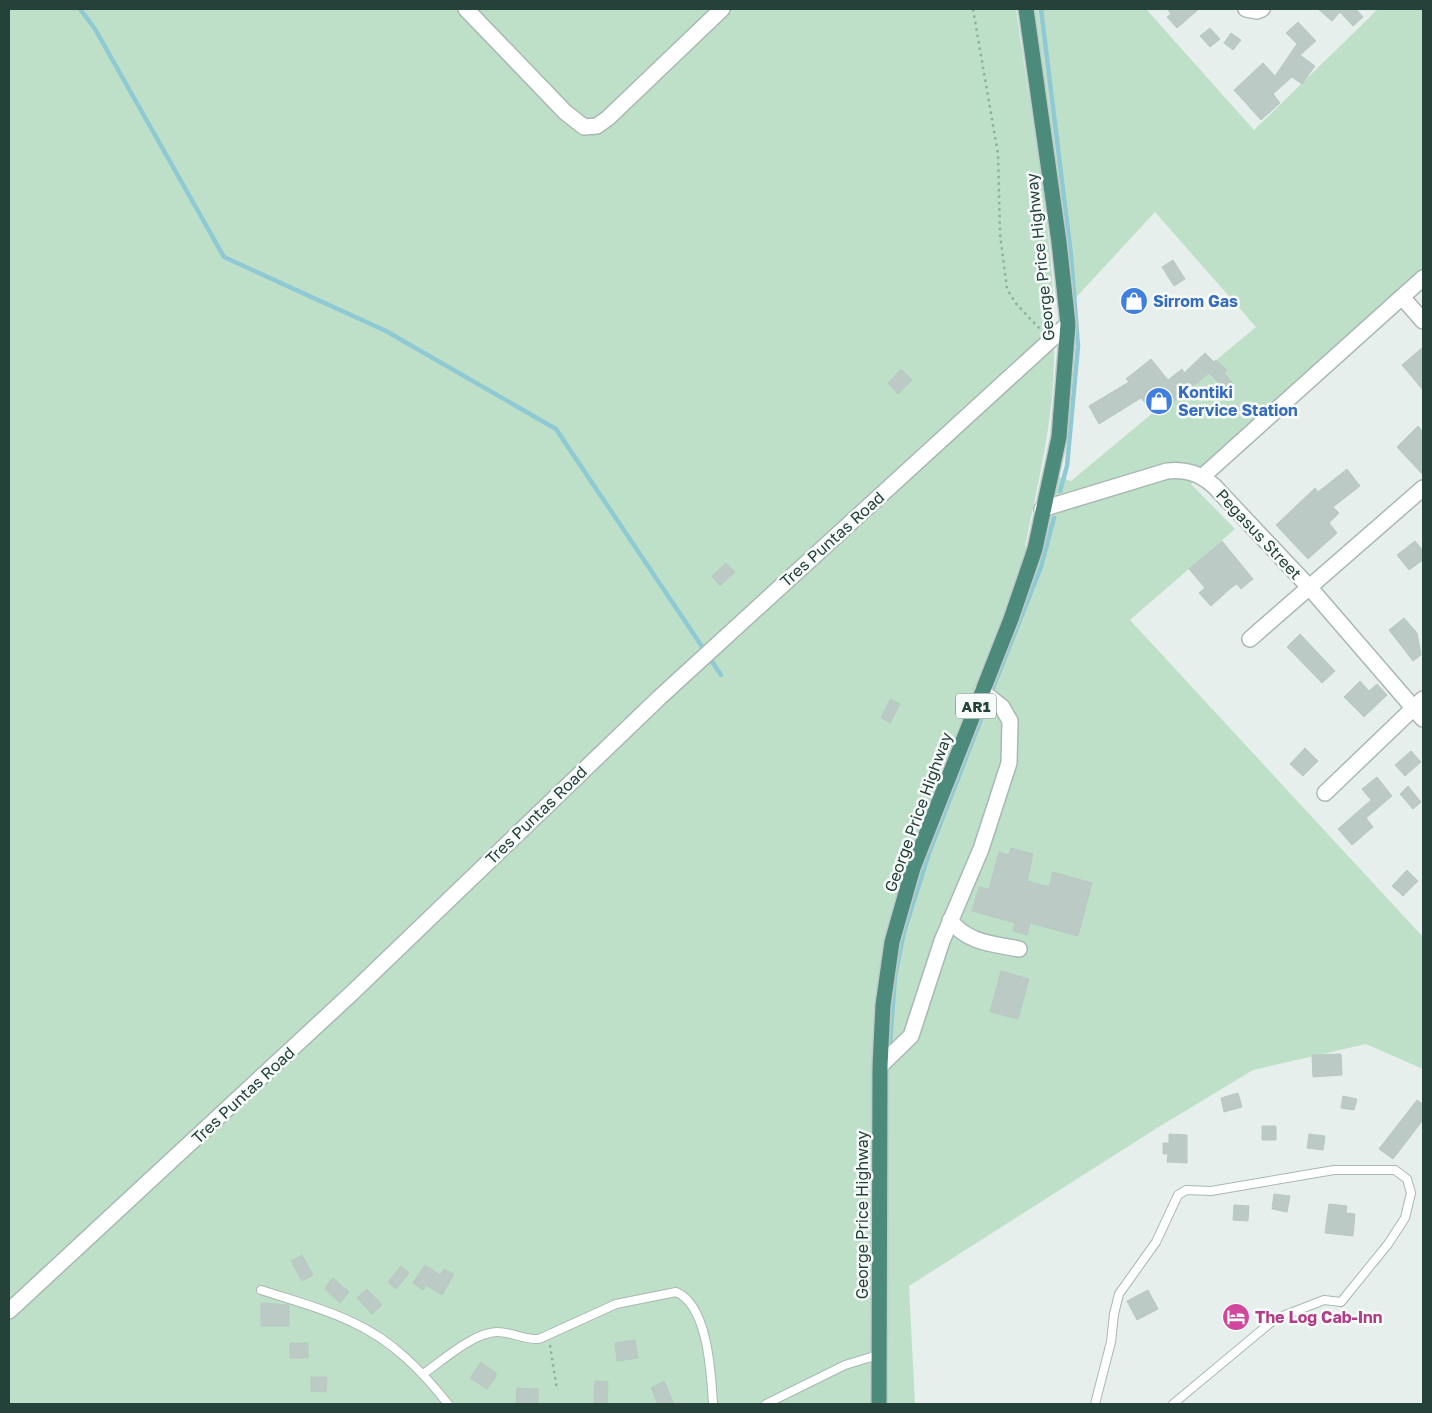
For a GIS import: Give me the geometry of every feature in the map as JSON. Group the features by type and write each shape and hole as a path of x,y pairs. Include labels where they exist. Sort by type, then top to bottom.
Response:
{"highway":[{"name":"George Price Highway","path":"879,1404 880,1066 883,1005 892,942 913,868 1036,549 1042,509 1059,437 1068,324 1057,224 1026,9"}],"street":[{"path":"466,9 564,112 584,126 598,126 608,118 722,9"},
{"path":"1246,9 1257,11 1262,9"},
{"path":"1202,476 1423,278"},
{"path":"1402,297 1423,321"},
{"name":"Tres Puntas Road","path":"9,1311 346,999 660,697 1068,324"},
{"name":"Pegasus Street","path":"1042,509 1167,471 1181,470 1202,476 1214,486 1310,588 1420,709"},
{"path":"1250,639 1423,488"},
{"path":"880,1066 911,1036 942,941 981,848 1009,763 1010,720 1002,706 982,691"},
{"path":"1325,793 1420,709"},
{"path":"950,920 959,931 973,940 1019,949"}],"lane":[{"path":"1095,1404 1111,1342 1114,1314 1119,1294 1144,1261 1178,1196 1186,1190 1211,1191 1262,1180 1334,1170 1394,1170 1407,1179 1411,1193 1405,1218 1388,1244 1341,1302 1324,1300 1275,1319 1173,1404"},
{"path":"260,1290 353,1322 403,1355 423,1374 448,1404"},
{"path":"423,1374 484,1334 498,1332 527,1340 539,1340 616,1304 676,1292 685,1295 702,1326 708,1352 713,1404"},
{"path":"766,1404 845,1365 878,1355"}],"path":[{"path":"973,9 998,154 1000,234 1007,289 1017,305 1051,340"},
{"path":"549,1336 557,1390"}],"green space":[{"path":"9,9 1016,9 1044,196 1053,291 1054,338 1051,406 1042,466 1025,546 1035,549 1042,555 1048,508 1057,476 1071,481 1256,327 1155,212 1070,304 1032,9 1146,9 1254,130 1378,9 1423,9 1423,272 1191,484 1235,529 1130,620 1423,937 1423,1069 1366,1044 1253,1070 1157,1128 909,1286 915,1404 9,1404"}],"building":[{"path":"1167,9 1199,9 1177,28 1167,17 1171,14"},
{"path":"1318,9 1356,9 1363,17 1353,26 1340,12 1332,21"},
{"path":"1298,22 1316,41 1300,55 1315,66 1302,84 1292,77 1273,94 1280,103 1261,120 1234,90 1263,63 1275,76 1297,44 1286,33"},
{"path":"1210,28 1220,39 1210,47 1200,36"},
{"path":"1231,33 1241,40 1233,50 1224,43"},
{"path":"1173,260 1185,279 1174,286 1162,267"},
{"path":"1423,347 1423,390 1402,365"},
{"path":"1205,353 1214,362 1216,360 1227,370 1224,373 1234,384 1227,391 1209,373 1156,416 1141,398 1099,424 1089,406 1129,382 1126,379 1151,359 1168,380 1182,369 1184,373"},
{"path":"901,369 912,380 898,394 888,383"},
{"path":"1418,426 1423,432 1423,475 1397,447"},
{"path":"1347,469 1360,486 1333,507 1339,513 1329,523 1337,533 1308,559 1276,525 1315,488 1318,492"},
{"path":"1222,541 1253,579 1241,589 1237,584 1232,587 1211,606 1199,593 1205,588 1189,569"},
{"path":"1415,541 1423,551 1423,560 1409,570 1397,555"},
{"path":"726,563 735,572 720,586 712,576"},
{"path":"1404,618 1417,633 1421,655 1413,661 1389,630"},
{"path":"1300,634 1335,671 1322,683 1287,647"},
{"path":"1360,681 1369,691 1377,684 1387,695 1364,717 1344,697"},
{"path":"890,699 900,704 890,723 881,718"},
{"path":"1305,748 1318,761 1303,776 1290,764"},
{"path":"1411,751 1421,762 1405,776 1395,765"},
{"path":"1377,777 1392,796 1366,818 1373,827 1352,845 1338,829 1371,800 1362,789"},
{"path":"1408,786 1421,802 1413,809 1400,794"},
{"path":"1011,848 1033,854 1027,881 1049,887 1053,872 1092,883 1078,936 1030,923 1027,935 1013,931 1015,923 972,911 979,887 989,889 999,852 1009,855"},
{"path":"1407,870 1418,881 1403,896 1392,886"},
{"path":"1001,971 1029,979 1018,1019 990,1012"},
{"path":"1341,1054 1342,1075 1313,1077 1312,1055"},
{"path":"1238,1093 1242,1107 1224,1112 1221,1098"},
{"path":"1343,1096 1357,1099 1354,1110 1341,1108"},
{"path":"1417,1100 1423,1104 1423,1120 1393,1159 1379,1149"},
{"path":"1262,1126 1276,1126 1276,1140 1262,1140"},
{"path":"1169,1134 1187,1135 1187,1163 1167,1162 1168,1154 1163,1154 1163,1143 1169,1143"},
{"path":"1309,1134 1325,1136 1323,1150 1307,1148"},
{"path":"1274,1194 1290,1196 1287,1212 1272,1209"},
{"path":"1329,1204 1347,1206 1346,1213 1355,1214 1353,1236 1325,1233"},
{"path":"1234,1205 1249,1206 1248,1221 1233,1220"},
{"path":"302,1255 313,1275 302,1281 291,1261"},
{"path":"425,1265 440,1275 444,1269 454,1274 442,1295 426,1285 423,1290 413,1283"},
{"path":"401,1266 409,1273 396,1289 388,1282"},
{"path":"333,1278 349,1292 340,1303 326,1290 326,1286"},
{"path":"367,1289 382,1305 372,1314 357,1298"},
{"path":"1148,1290 1158,1309 1137,1320 1127,1301"},
{"path":"261,1303 289,1305 289,1326 261,1326"},
{"path":"635,1340 638,1358 617,1361 615,1343"},
{"path":"290,1343 308,1343 308,1358 290,1358"},
{"path":"481,1362 496,1373 496,1377 487,1389 470,1378"},
{"path":"311,1377 327,1377 326,1392 311,1391"},
{"path":"595,1381 608,1382 607,1404 594,1403"},
{"path":"664,1381 674,1404 658,1404 651,1388"},
{"path":"517,1388 538,1389 538,1404 516,1404"}],"waterway":[{"path":"80,9 95,29 224,257 386,331 556,429 705,651"},
{"path":"1041,9 1071,255 1078,346 1067,466 1060,491"},
{"path":"991,693 1041,567 1054,518"},
{"path":"709,657 721,675"},
{"path":"890,1043 895,976 904,932 929,853 988,701"}],"place":[{"name":"Sirrom Gas","path":"1134,301"},
{"name":"Kontiki Service Station","path":"1159,401"},
{"name":"The Log Cab-Inn","path":"1236,1317"}]}
